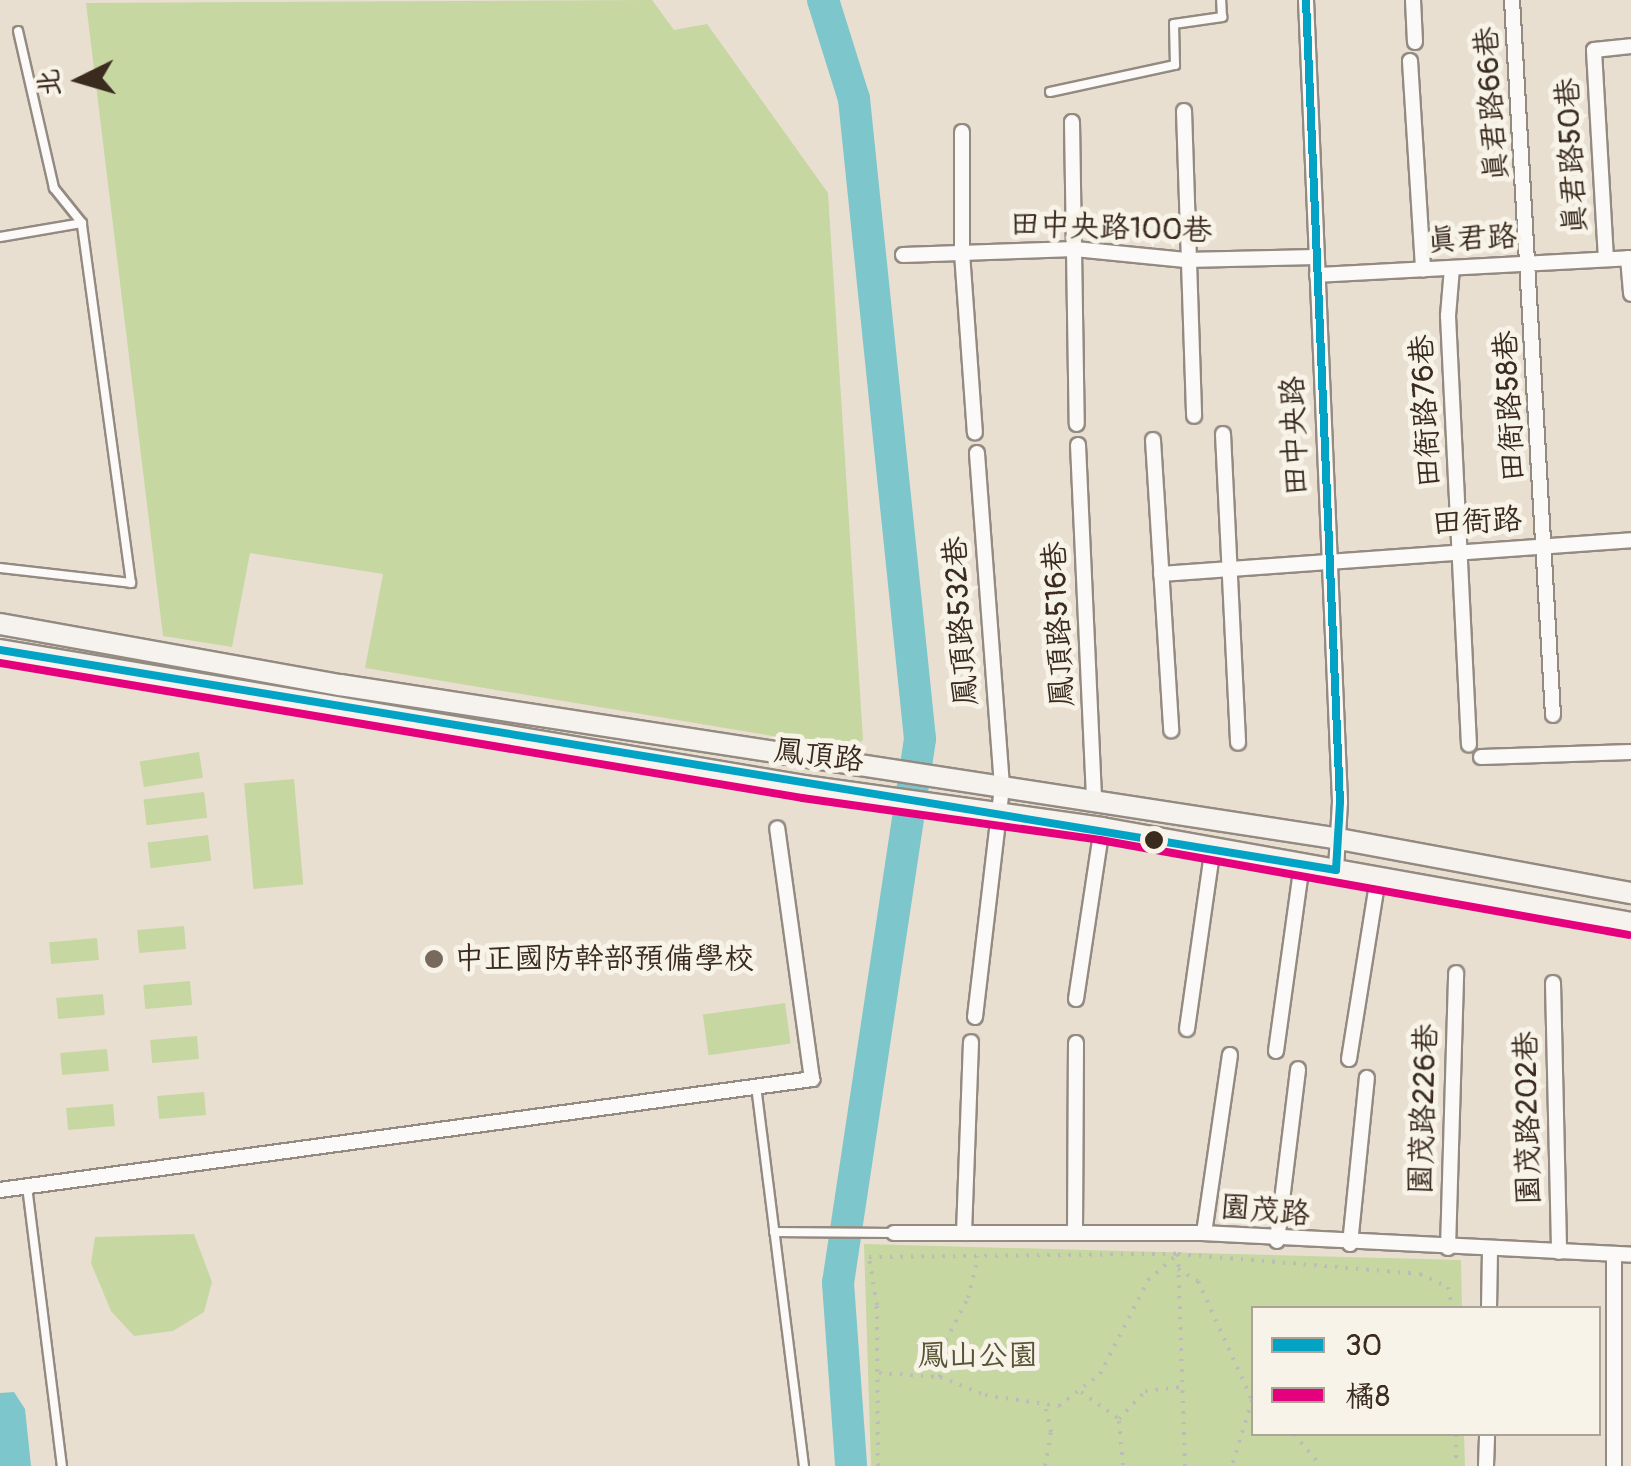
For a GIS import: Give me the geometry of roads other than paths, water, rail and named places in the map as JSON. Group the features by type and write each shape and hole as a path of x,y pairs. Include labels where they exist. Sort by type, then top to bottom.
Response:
{"main road":[{"name":"鳳頂路","path":"0,624 340,685 1339,838 1631,893"},
{"name":"鳳頂路","path":"0,650 804,786 884,794 1102,828 1631,923"}],"street":[{"name":"田中央路","path":"1306,0 1339,838 1336,870"},
{"path":"1413,0 1415,42"},
{"name":"真君路66巷","path":"1512,0 1531,264"},
{"name":"真君路50巷","path":"1606,259 1594,50 1631,46"},
{"path":"1410,62 1423,270"},
{"path":"1184,111 1185,260 1194,416"},
{"path":"1072,122 1077,424"},
{"path":"962,132 962,253 975,433"},
{"name":"田中央路100巷","path":"904,255 1075,249 1185,260 1316,257"},
{"path":"1629,258 1631,294"},
{"name":"真君路","path":"1317,276 1629,258"},
{"name":"田衙路58巷","path":"1531,264 1552,715"},
{"name":"田衙路76巷","path":"1452,268 1448,316 1469,744"},
{"path":"1223,434 1238,743"},
{"path":"1153,440 1171,730"},
{"name":"鳳頂路516巷","path":"1078,444 1094,800"},
{"name":"鳳頂路532巷","path":"975,1017 1002,786 976,452"},
{"name":"田衙路","path":"1161,574 1631,540"},
{"path":"1481,757 1631,752"},
{"path":"0,1190 812,1079 777,828"},
{"path":"1076,999 1102,828"},
{"path":"1187,1029 1213,847"},
{"path":"1276,1051 1302,864"},
{"path":"1349,1059 1378,877"},
{"name":"園茂路226巷","path":"1448,1248 1456,973"},
{"name":"園茂路202巷","path":"1553,983 1559,1252"},
{"path":"964,1233 971,1042"},
{"path":"1075,1233 1076,1043"},
{"path":"1204,1233 1230,1055"},
{"path":"1277,1241 1298,1069"},
{"path":"1350,1244 1367,1078"},
{"name":"園茂路","path":"894,1233 1204,1233 1277,1241 1631,1255"},
{"path":"1489,1306 1490,1249"},
{"path":"1614,1254 1614,1466"},
{"path":"1486,1466 1487,1436"}],"lane":[{"path":"1050,92 1175,65 1174,24 1222,18 1222,0"},
{"path":"0,568 132,582 82,224 54,188 18,32"},
{"path":"0,237 82,224"},
{"path":"756,1086 804,1466"},
{"path":"27,1186 62,1466"},
{"path":"774,1232 894,1233"}],"water":[{"path":"14,1392 25,1409 31,1466 0,1466 0,1393"}],"waterway":[{"path":"823,0 854,99 920,739 838,1283 851,1466"}],"place":[{"name":"中正國防幹部預備學校","path":"434,959"}],"park label":[{"name":"鳳山公園","path":"978,1356"}]}
